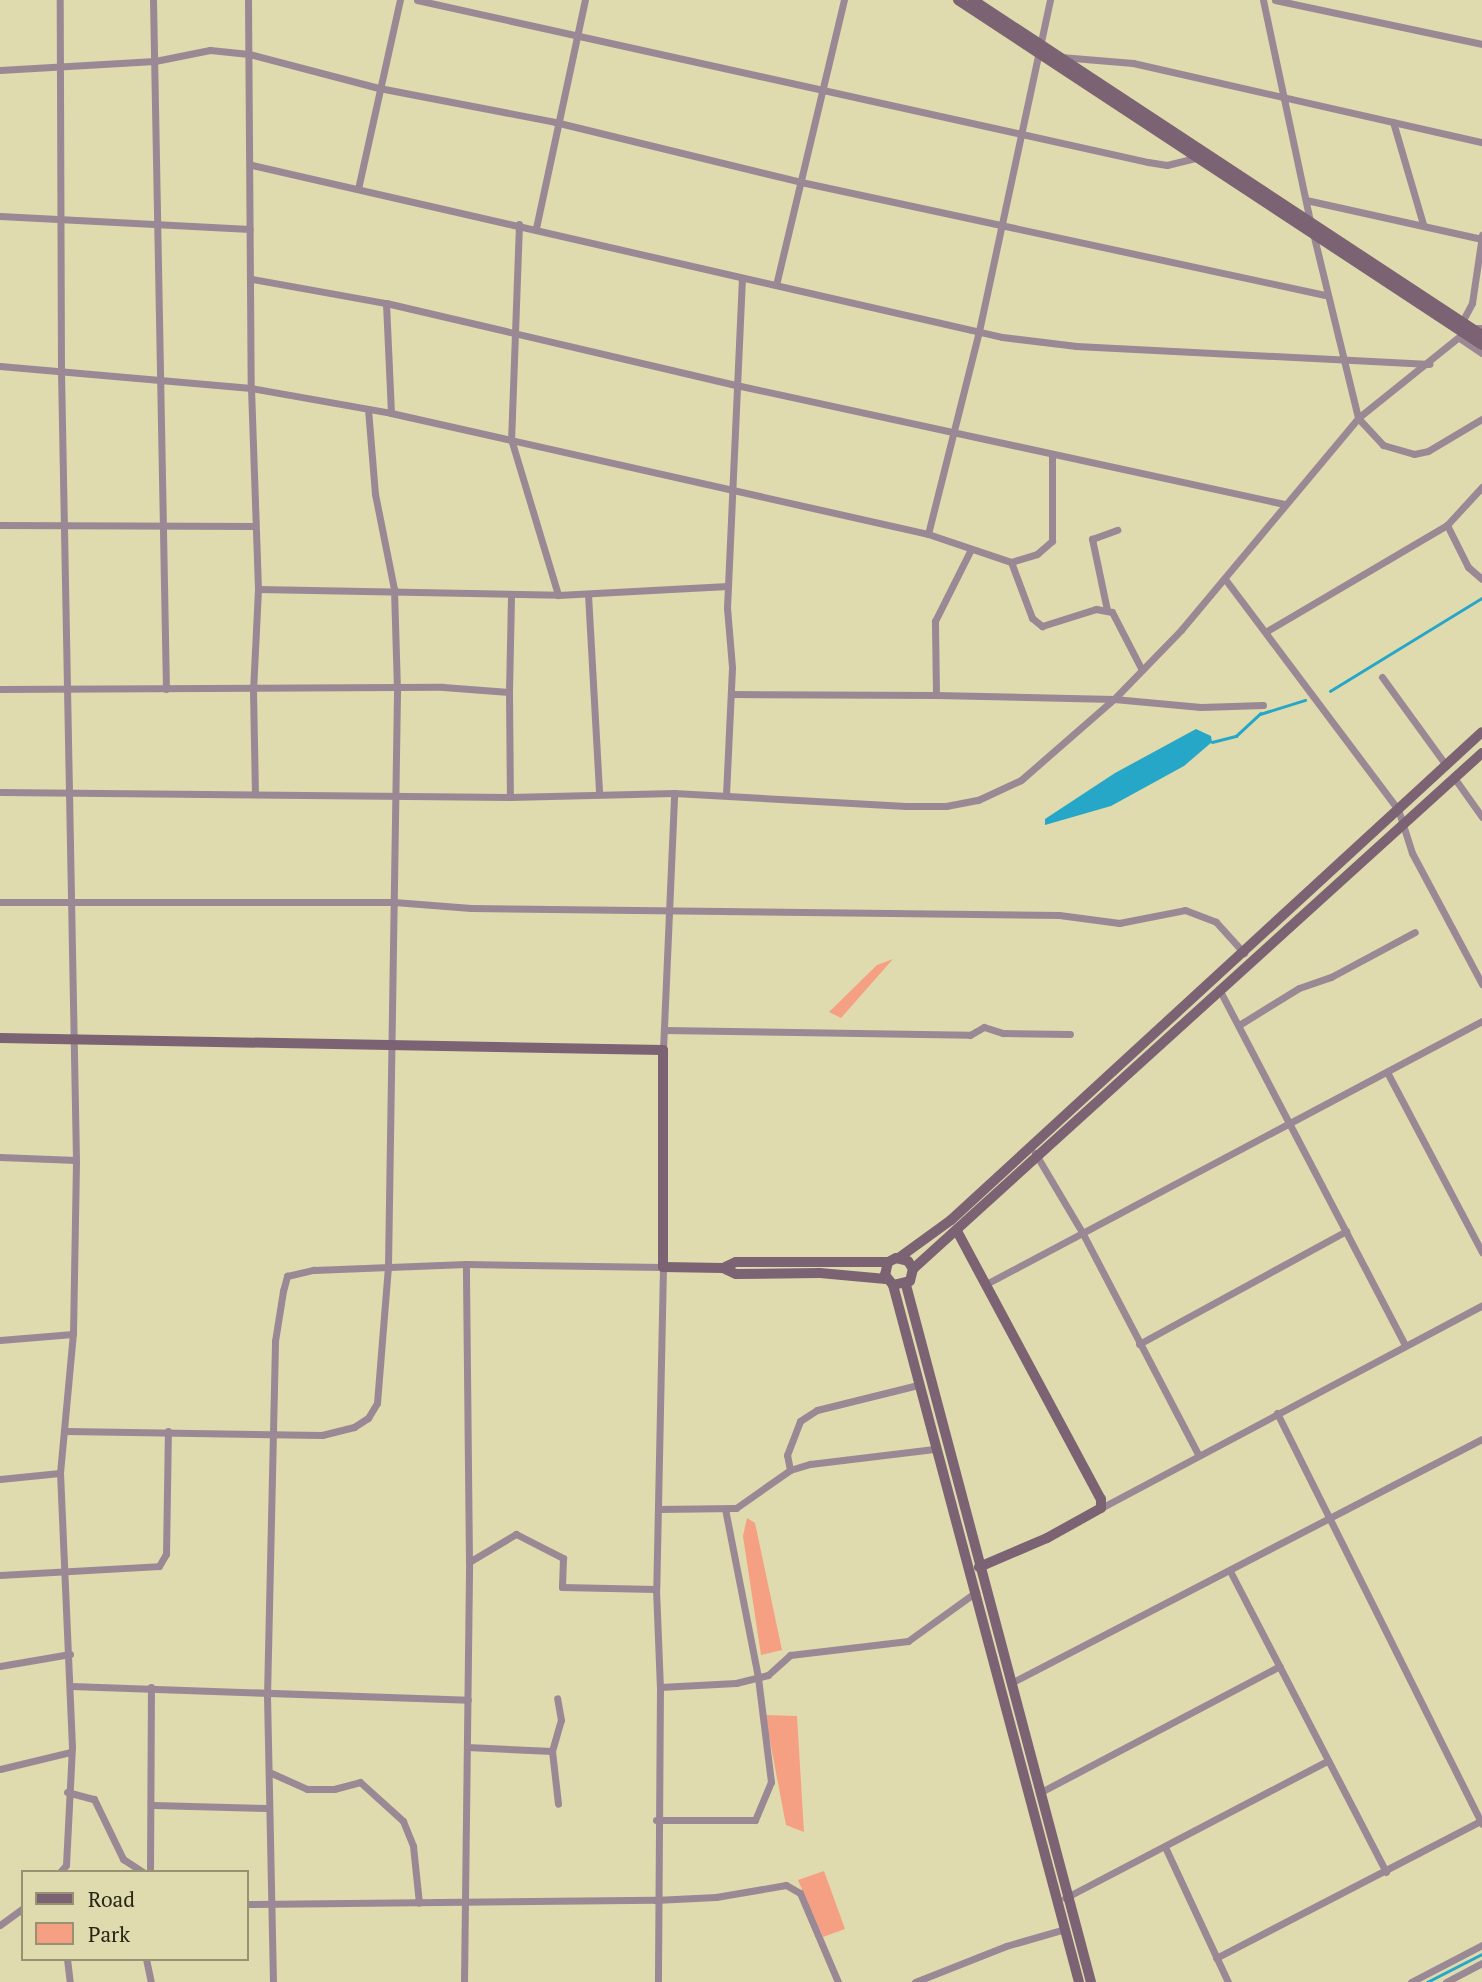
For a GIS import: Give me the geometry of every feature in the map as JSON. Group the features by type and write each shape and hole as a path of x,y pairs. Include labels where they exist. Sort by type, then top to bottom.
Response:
{"street":[{"path":"60,0 63,219 61,372 76,1160 73,1334 67,1431 60,1473 71,1686 66,1865 62,1870"},
{"path":"153,0 160,524 166,689"},
{"path":"248,0 252,165 251,388 258,589 253,691 255,793"},
{"path":"358,189 400,0"},
{"path":"417,0 825,93 1167,165 1196,158"},
{"path":"536,228 555,122 585,0"},
{"path":"776,285 825,93 844,0"},
{"path":"958,0 1038,48 1058,56 1310,223 1482,345"},
{"path":"973,0 1196,158 1464,331 1482,353"},
{"path":"928,534 979,331 1050,0"},
{"path":"1263,0 1325,295 1358,418 1383,445 1414,454 1428,451 1482,419"},
{"path":"1275,0 1482,44"},
{"path":"0,70 155,61 210,50 249,54 379,88 555,122 801,182 1325,295"},
{"path":"1058,56 1133,63 1482,142"},
{"path":"1393,122 1423,224"},
{"path":"252,165 979,331 1076,346 1430,364"},
{"path":"0,792 510,797 674,793 906,806 946,806 978,800 1021,780 1114,699 1225,579 1284,504 1358,418 1430,364 1464,331 1472,303 1482,237 1306,200"},
{"path":"0,216 250,229"},
{"path":"519,224 511,439 558,595"},
{"path":"726,796 730,694 729,586 742,278"},
{"path":"252,279 386,303 513,335 1052,456 1284,504"},
{"path":"386,303 391,413"},
{"path":"1464,331 1482,328"},
{"path":"1464,331 1482,335"},
{"path":"0,366 251,388 391,413 928,534 1012,562 1037,554 1052,541 1052,456"},
{"path":"67,1431 323,1435 368,1418 377,1402 388,1266 394,1044 397,690 394,589 373,484 368,409"},
{"path":"1268,631 1447,525 1482,487"},
{"path":"0,525 254,526"},
{"path":"1447,525 1468,567 1482,579"},
{"path":"1107,610 1092,539 1117,530"},
{"path":"936,695 935,621 971,549"},
{"path":"1012,562 1032,618 1042,626 1107,610 1117,616 1142,670"},
{"path":"1225,579 1268,631 1398,809 1401,823 1482,984"},
{"path":"258,589 394,589 558,595 729,586"},
{"path":"510,797 511,594"},
{"path":"588,594 599,793"},
{"path":"1382,677 1446,765"},
{"path":"0,689 253,691 443,687 509,692"},
{"path":"730,694 1114,699 1201,707 1263,705"},
{"path":"1079,1982 1065,1929 1062,1899 1039,1793 906,1284 913,1269 957,1231 1033,1151 1482,732"},
{"path":"723,1268 736,1262 888,1262 900,1257 951,1220 1033,1151 1219,989 1482,753"},
{"path":"1455,779 1482,817"},
{"path":"658,1982 655,1899 660,1687 656,1589 663,1267 663,1051 674,793"},
{"path":"0,902 394,902 471,908 1059,915 1119,923 1185,910 1216,922 1244,953"},
{"path":"1240,1025 1299,988 1331,977 1415,932"},
{"path":"1219,989 1405,1345"},
{"path":"988,1283 1482,1021"},
{"path":"664,1030 970,1035 984,1027 1003,1032 1070,1034"},
{"path":"0,1038 663,1051"},
{"path":"1387,1072 1482,1252"},
{"path":"1033,1151 1083,1234 1198,1454"},
{"path":"0,1157 76,1160"},
{"path":"957,1231 988,1283 1099,1493 1101,1508"},
{"path":"1139,1344 1346,1231"},
{"path":"900,1257 913,1269"},
{"path":"888,1262 890,1282 934,1449 1062,1899 1091,1982"},
{"path":"464,1982 469,1562 466,1264"},
{"path":"274,1982 267,1808 272,1435 275,1341 287,1276 388,1266 466,1264 723,1268 736,1274 820,1273 906,1284"},
{"path":"979,1567 1048,1538 1198,1454 1482,1305"},
{"path":"0,1340 73,1334"},
{"path":"790,1470 791,1438 809,1415 918,1385"},
{"path":"1216,1958 1481,1822 1327,1520 1277,1413"},
{"path":"0,1575 64,1569 153,1567 163,1561 168,1431"},
{"path":"1011,1683 1230,1572 1482,1438"},
{"path":"658,1508 725,1509 748,1502 790,1470 810,1464 934,1449"},
{"path":"0,1479 60,1473"},
{"path":"656,1820 755,1820 771,1782 758,1677 725,1509"},
{"path":"469,1562 516,1534 563,1558 562,1587 656,1589"},
{"path":"1230,1572 1386,1872"},
{"path":"660,1687 758,1677 768,1675 790,1655 908,1640 976,1592"},
{"path":"0,1666 70,1654"},
{"path":"1039,1793 1280,1666"},
{"path":"71,1686 151,1687 268,1696 468,1700"},
{"path":"150,1870 153,1805 151,1687"},
{"path":"557,1698 561,1720 552,1751 558,1804"},
{"path":"467,1747 552,1751"},
{"path":"0,1769 71,1752"},
{"path":"1062,1899 1327,1761"},
{"path":"269,1772 307,1789 334,1789 360,1782 404,1821 413,1846 419,1903"},
{"path":"67,1792 94,1799 123,1859 126,1870"},
{"path":"153,1805 267,1808"},
{"path":"1165,1847 1228,1982"},
{"path":"123,1859 140,1870"},
{"path":"248,1903 465,1903 655,1899 793,1886 804,1902 838,1982"},
{"path":"0,1925 21,1909"},
{"path":"915,1982 1006,1945 1065,1929"},
{"path":"1411,1982 1482,1945"},
{"path":"68,1961 70,1982"},
{"path":"146,1961 150,1982"},
{"path":"1446,1982 1482,1963"}],"green space":[{"path":"893,959 841,1018 829,1012 877,965"},
{"path":"747,1518 755,1523 782,1650 761,1655 743,1536"},
{"path":"765,1715 797,1716 804,1832 786,1825"},
{"path":"824,1871 845,1929 823,1937 798,1880"}],"water":[{"path":"1196,729 1211,736 1212,742 1184,766 1111,806 1045,825 1045,819 1115,773"}],"waterway":[{"path":"1330,691 1482,598"},
{"path":"1212,742 1236,736 1260,714 1305,700"},
{"path":"1427,1982 1482,1954"}]}
